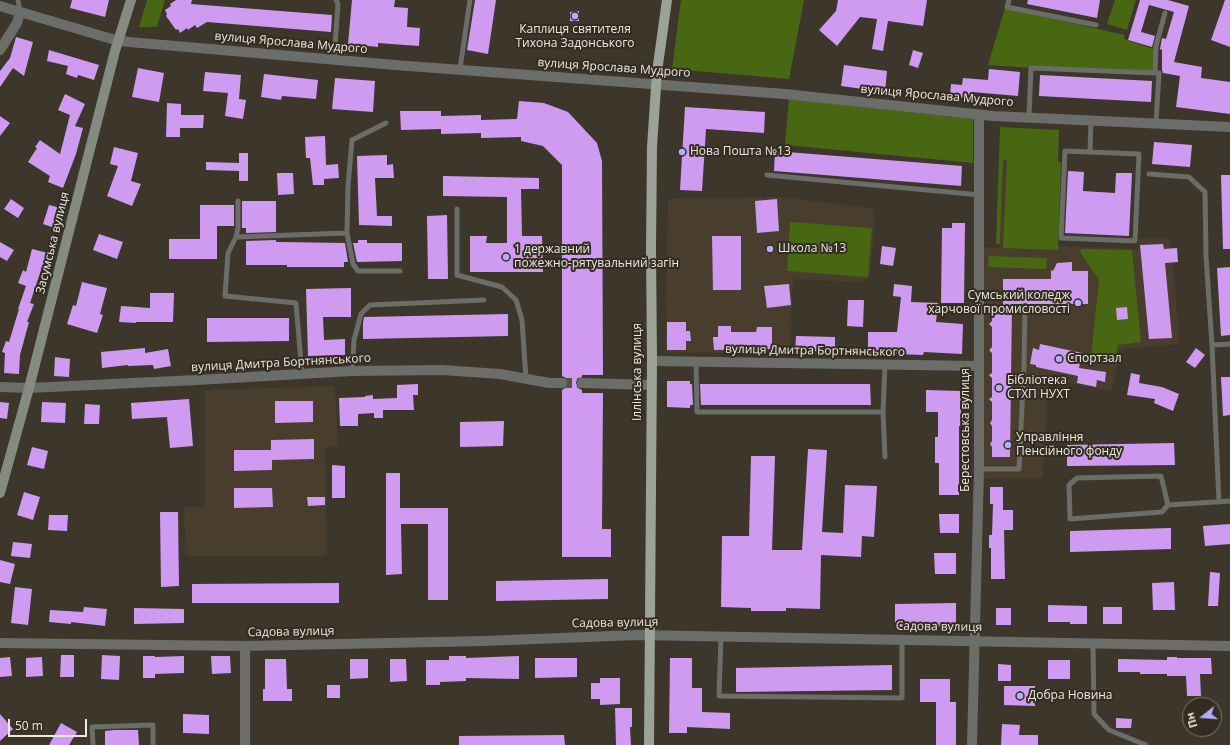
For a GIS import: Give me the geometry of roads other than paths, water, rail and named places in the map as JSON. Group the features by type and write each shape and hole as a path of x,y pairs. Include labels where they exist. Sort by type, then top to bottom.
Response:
{"main road":[{"name":"Іллінська вулиця","path":"649,745 652,147 656,84 667,0"}],"street":[{"name":"Засумська вулиця","path":"0,493 29,388 118,40 131,0"},
{"name":"вулиця Ярослава Мудрого","path":"0,6 118,40 334,60 785,94 980,115 1230,127"},
{"path":"0,50 18,23 20,12"},
{"name":"Берестовська вулиця","path":"972,745 979,469 980,115"},
{"name":"вулиця Дмитра Бортнянського","path":"652,361 979,366"},
{"name":"вулиця Дмитра Бортнянського","path":"0,387 29,388 190,381 352,371 442,370 500,374 549,383 562,383"},
{"path":"582,383 651,385"},
{"name":"Садова вулиця","path":"0,643 245,646 484,641 650,635 1230,646"},
{"path":"245,646 245,745"}],"lane":[{"path":"18,0 20,12"},
{"path":"334,60 338,4 336,0"},
{"path":"460,69 470,0"},
{"path":"1009,0 1007,6 1096,25"},
{"path":"1155,73 1156,46 1165,13"},
{"path":"1029,117 1031,68 1159,73 1156,123"},
{"path":"1090,152 1091,120"},
{"path":"386,123 352,140 348,186 347,233 353,264 358,272 400,271"},
{"path":"1064,151 1090,152 1139,154 1135,242 1061,238 1064,151"},
{"path":"1149,174 1189,176 1204,192 1206,256 1220,502"},
{"path":"766,175 980,195"},
{"path":"238,201 238,228 236,237 228,253 225,296 296,303 302,374"},
{"path":"457,209 457,275 502,287 516,300 522,320 526,379"},
{"path":"236,237 347,233"},
{"path":"352,371 354,340 361,314 370,305 484,300"},
{"path":"979,469 1019,470 1025,307"},
{"path":"1212,345 1230,344"},
{"path":"696,362 697,412 883,412"},
{"path":"885,365 883,412 885,457"},
{"path":"1168,505 1160,476 1077,478 1069,485 1070,519 1162,512 1168,505 1230,501"},
{"path":"721,636 720,696 902,698 902,640"},
{"path":"1093,644 1094,714 1109,730 1146,745"},
{"path":"93,745 92,727 152,724 153,745"}],"tunnel":[{"path":"562,383 582,383"}],"place":[{"name":"Каплиця святителя Тихона Задонського","path":"575,16"},
{"name":"Нова Пошта №13","path":"682,152"},
{"name":"Школа №13","path":"770,249"},
{"name":"1 державний пожежно-рятувальний загін","path":"506,257"},
{"name":"Сумський коледж харчової промисловості","path":"1078,303"},
{"name":"Спортзал","path":"1059,359"},
{"name":"Бібліотека СТХП НУХТ","path":"999,388"},
{"name":"Управління Пенсійного фонду","path":"1008,445"},
{"name":"Добра Новина","path":"1020,696"}]}
